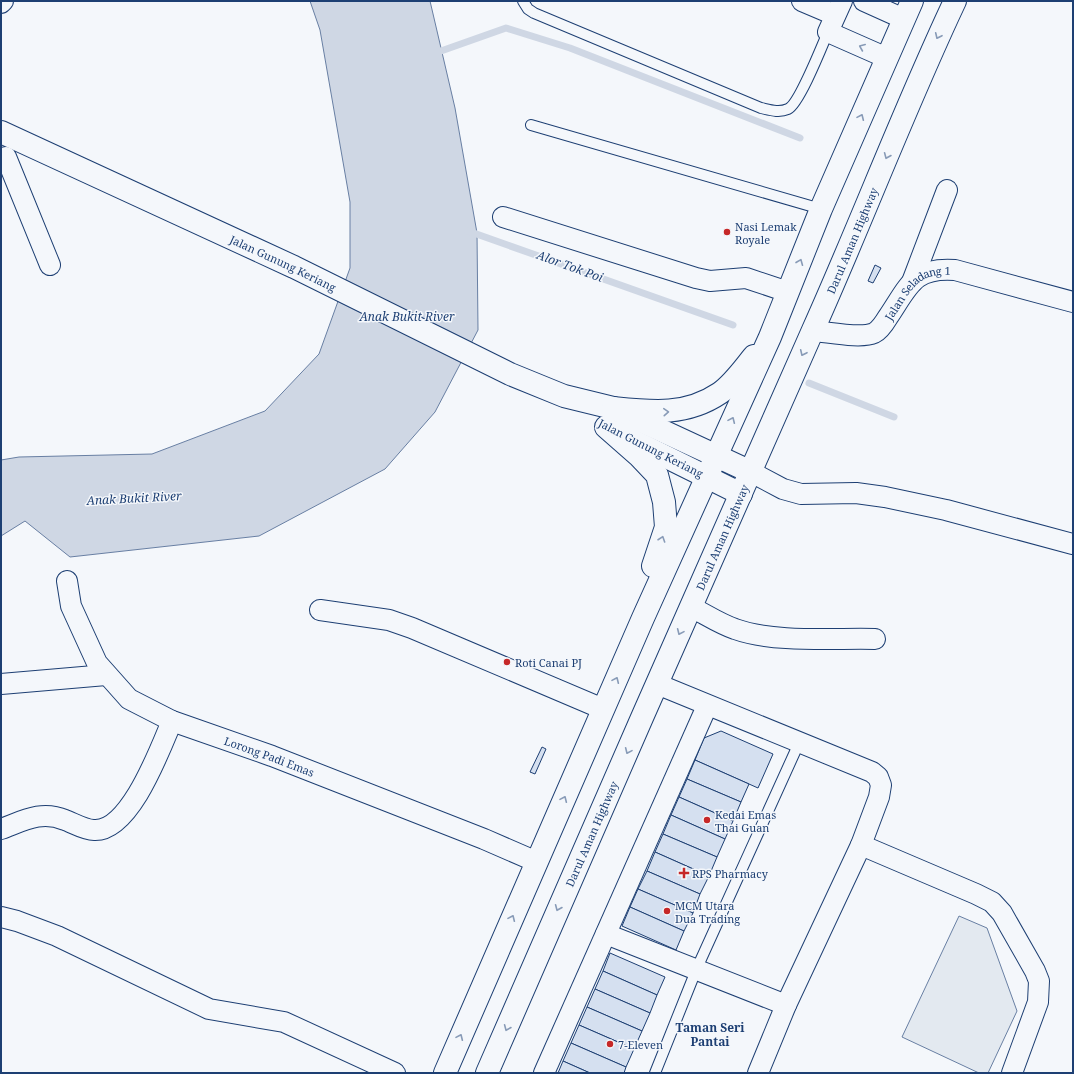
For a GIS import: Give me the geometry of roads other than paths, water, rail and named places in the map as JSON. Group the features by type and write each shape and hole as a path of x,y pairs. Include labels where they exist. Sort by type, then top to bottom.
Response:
{"main road":[{"name":"Darul Aman Highway","path":"487,1073 813,331 930,54 955,1"},
{"path":"445,1073 643,618 770,337 821,209 908,10"},
{"name":"Jalan Gunung Keriang","path":"7,148 294,267 510,374 610,417 716,456 751,472"},
{"path":"610,417 677,411 700,403 721,392 770,337"},
{"path":"610,417 639,456 657,475 664,502 666,527 649,581 643,618"},
{"name":"Jalan Gunung Keriang","path":"610,417 707,477 741,494"}],"street":[{"path":"802,1 835,16 887,58"},
{"path":"864,1 908,10"},
{"path":"7,148 50,265"},
{"path":"912,282 947,190"},
{"path":"503,217 710,282 746,278 788,292"},
{"name":"Jalan Seladang 1","path":"813,331 861,335 874,333 884,324 912,282 925,272 939,269 955,270 1073,302"},
{"path":"751,472 782,489 801,494 856,493 885,497 946,510 1073,544"},
{"name":"Lorong Padi Emas","path":"67,581 71,606 97,663 106,675 129,699 172,721 272,756 476,836 536,862"},
{"path":"691,607 735,629 760,635 783,638 875,639"},
{"path":"320,610 376,618 412,628 603,709"},
{"path":"1,684 106,675"},
{"path":"657,684 707,706 872,772 878,777 881,785 879,797 861,845 786,1005 758,1073"},
{"path":"544,1073 707,706"},
{"path":"1,829 28,818 44,815 60,818 93,831 106,829 118,821 131,806 172,721"},
{"path":"861,845 976,894 992,902 1002,914 1035,971 1040,993 1012,1073"},
{"path":"1,917 17,920 57,936 209,1009 284,1022 395,1073"},
{"path":"606,934 697,968 786,1005"}],"lane":[{"path":"523,1 528,9 534,13 761,108 777,111 790,109 798,100 835,16"},
{"path":"532,125 821,209"},
{"path":"655,1073 697,968 799,743"}],"water":[{"name":"Anak Bukit River","path":"310,1 430,1 455,108 477,233 478,330 435,412 385,469 259,536 70,557 25,521 1,536 1,460 19,457 152,454 265,411 319,354 350,268 350,202 320,30"}],"waterway":[{"path":"433,51 441,51 506,28 570,48 800,138"},
{"name":"Alor Tok Poi","path":"468,231 733,325"},
{"name":"Alor Tok Poi","path":"809,383 894,417"}],"place":[{"name":"Nasi Lemak Royale","path":"727,232"},
{"name":"Roti Canai PJ","path":"507,662"},
{"name":"Kedai Emas Thai Guan","path":"707,820"},
{"name":"RPS Pharmacy","path":"684,873"},
{"name":"MCM Utara Dua Trading","path":"667,911"},
{"name":"7-Eleven","path":"610,1044"}],"district":[{"name":"Taman Seri Pantai","path":"710,1034"}]}
